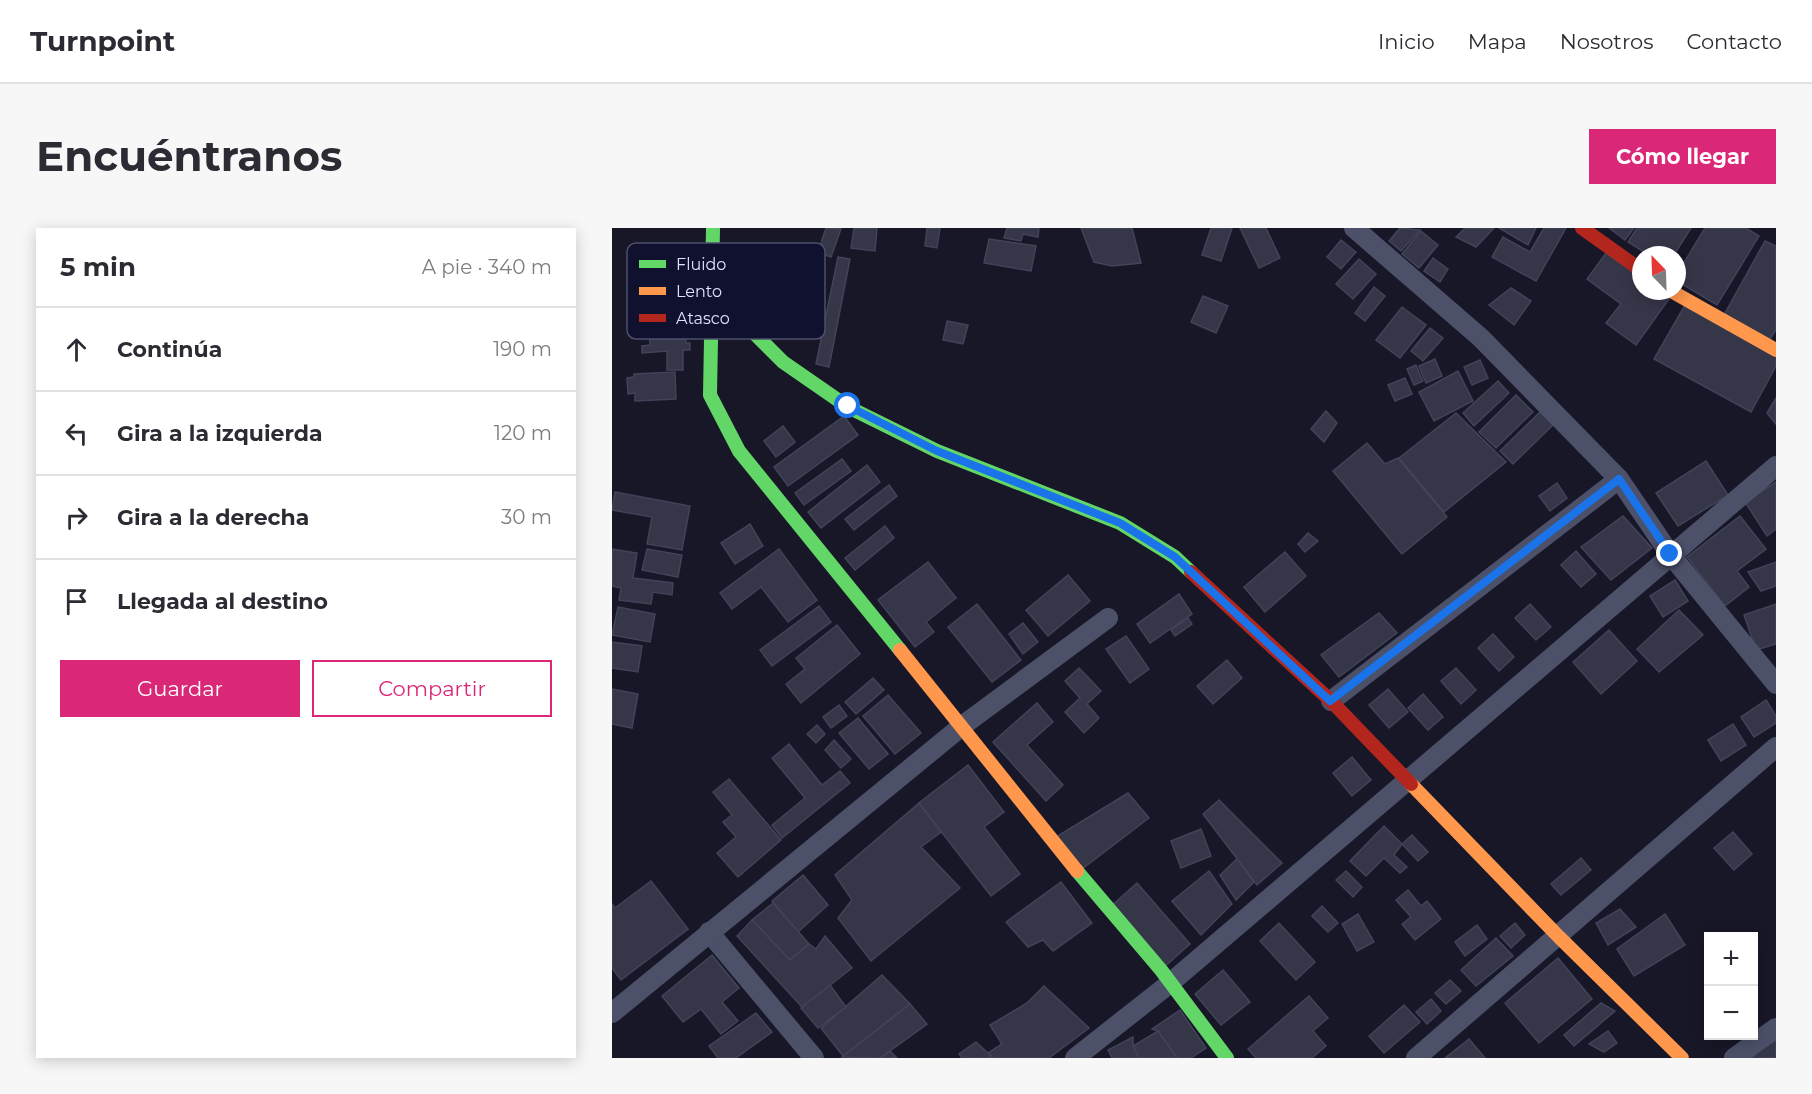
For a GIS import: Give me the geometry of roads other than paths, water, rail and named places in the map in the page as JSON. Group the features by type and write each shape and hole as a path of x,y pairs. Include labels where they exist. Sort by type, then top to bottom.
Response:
{"street":[{"path":"713,228 713,243"},
{"path":"1354,228 1481,338 1619,479 1670,554 1776,684"},
{"path":"1582,228 1632,264"},
{"path":"1686,299 1776,350"},
{"path":"711,339 710,396 739,451 1108,909 1161,970 1169,984 1227,1058"},
{"path":"760,339 783,363 848,406 937,451 1120,523 1166,551 1194,574 1330,701 1409,779 1559,937 1682,1058"},
{"path":"1075,1058 1169,984 1670,554 1776,466"},
{"path":"1330,701 1619,479"},
{"path":"612,1013 962,726 1108,618"},
{"path":"1416,1058 1559,937 1776,747"},
{"path":"709,932 814,1058"},
{"path":"1734,1058 1776,1028"}]}
